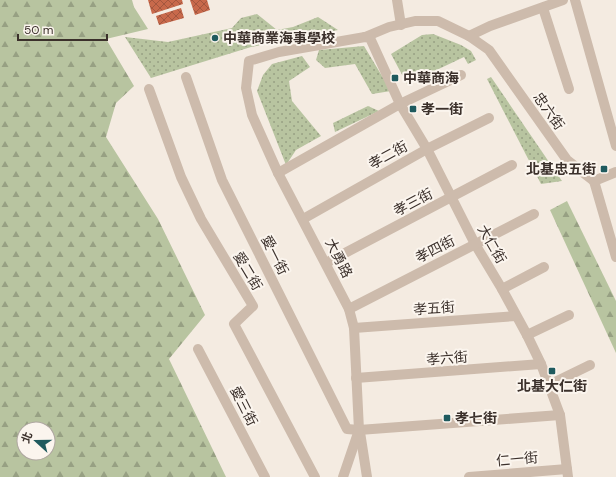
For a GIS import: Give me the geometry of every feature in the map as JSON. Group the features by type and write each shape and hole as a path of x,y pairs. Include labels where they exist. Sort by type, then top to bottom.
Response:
{"street":[{"path":"397,0 401,24"},
{"path":"469,36 490,26 563,0"},
{"path":"575,0 616,146"},
{"path":"543,8 569,89"},
{"name":"忠六街","path":"249,61 279,52 365,37 389,27 415,21 438,21 469,36 489,50 567,160 594,181"},
{"name":"大仁街","path":"365,37 370,38 400,104 427,149 451,198 527,335 541,364 560,416 568,473"},
{"name":"大勇路","path":"249,61 246,88 252,115 278,173 349,309 354,328 359,430 343,477"},
{"path":"278,173 400,104 460,75"},
{"name":"愛一街","path":"186,77 222,180 347,429 359,430"},
{"name":"愛二街","path":"149,90 181,178 201,219 253,306 234,324 315,477"},
{"name":"孝二街","path":"303,219 427,149 489,118"},
{"name":"孝三街","path":"326,263 451,198 512,164"},
{"path":"616,172 594,181 616,257"},
{"name":"孝四街","path":"349,309 534,214"},
{"path":"502,289 544,267"},
{"path":"527,335 569,315"},
{"name":"孝五街","path":"354,328 516,316"},
{"name":"愛三街","path":"198,349 264,477"},
{"name":"孝六街","path":"356,378 541,364"},
{"path":"549,385 590,365"},
{"path":"367,477 359,430 560,416"},
{"name":"仁一街","path":"469,477 568,473"}],"green space":[{"path":"0,0 132,0 134,7 148,29 106,39 134,86 116,103 106,137 158,219 205,315 169,359 226,477 0,477"},
{"path":"257,14 277,30 293,27 318,17 338,30 251,47 151,78 125,37 168,42 232,28 241,18"},
{"path":"433,34 461,45 471,51 476,60 468,64 464,57 407,84 391,54 422,35"},
{"path":"364,46 391,91 372,94 355,64 325,68 316,60 319,50"},
{"path":"302,56 310,67 289,81 292,101 321,136 296,150 286,165 257,91 263,75 272,64"},
{"path":"491,77 562,181 541,184 487,79"},
{"path":"368,106 379,111 335,132 333,123"},
{"path":"567,201 616,301 616,353 550,210"}],"building":[{"path":"148,0 182,0 183,4 152,14"},
{"path":"190,0 207,0 210,10 195,15"},
{"path":"181,8 184,18 159,25 156,16"}],"place":[{"name":"中華商業海事學校","path":"215,38"},
{"name":"中華商海","path":"395,78"},
{"name":"孝一街","path":"413,109"},
{"name":"北基忠五街","path":"604,169"},
{"name":"北基大仁街","path":"552,371"},
{"name":"孝七街","path":"447,418"}]}
